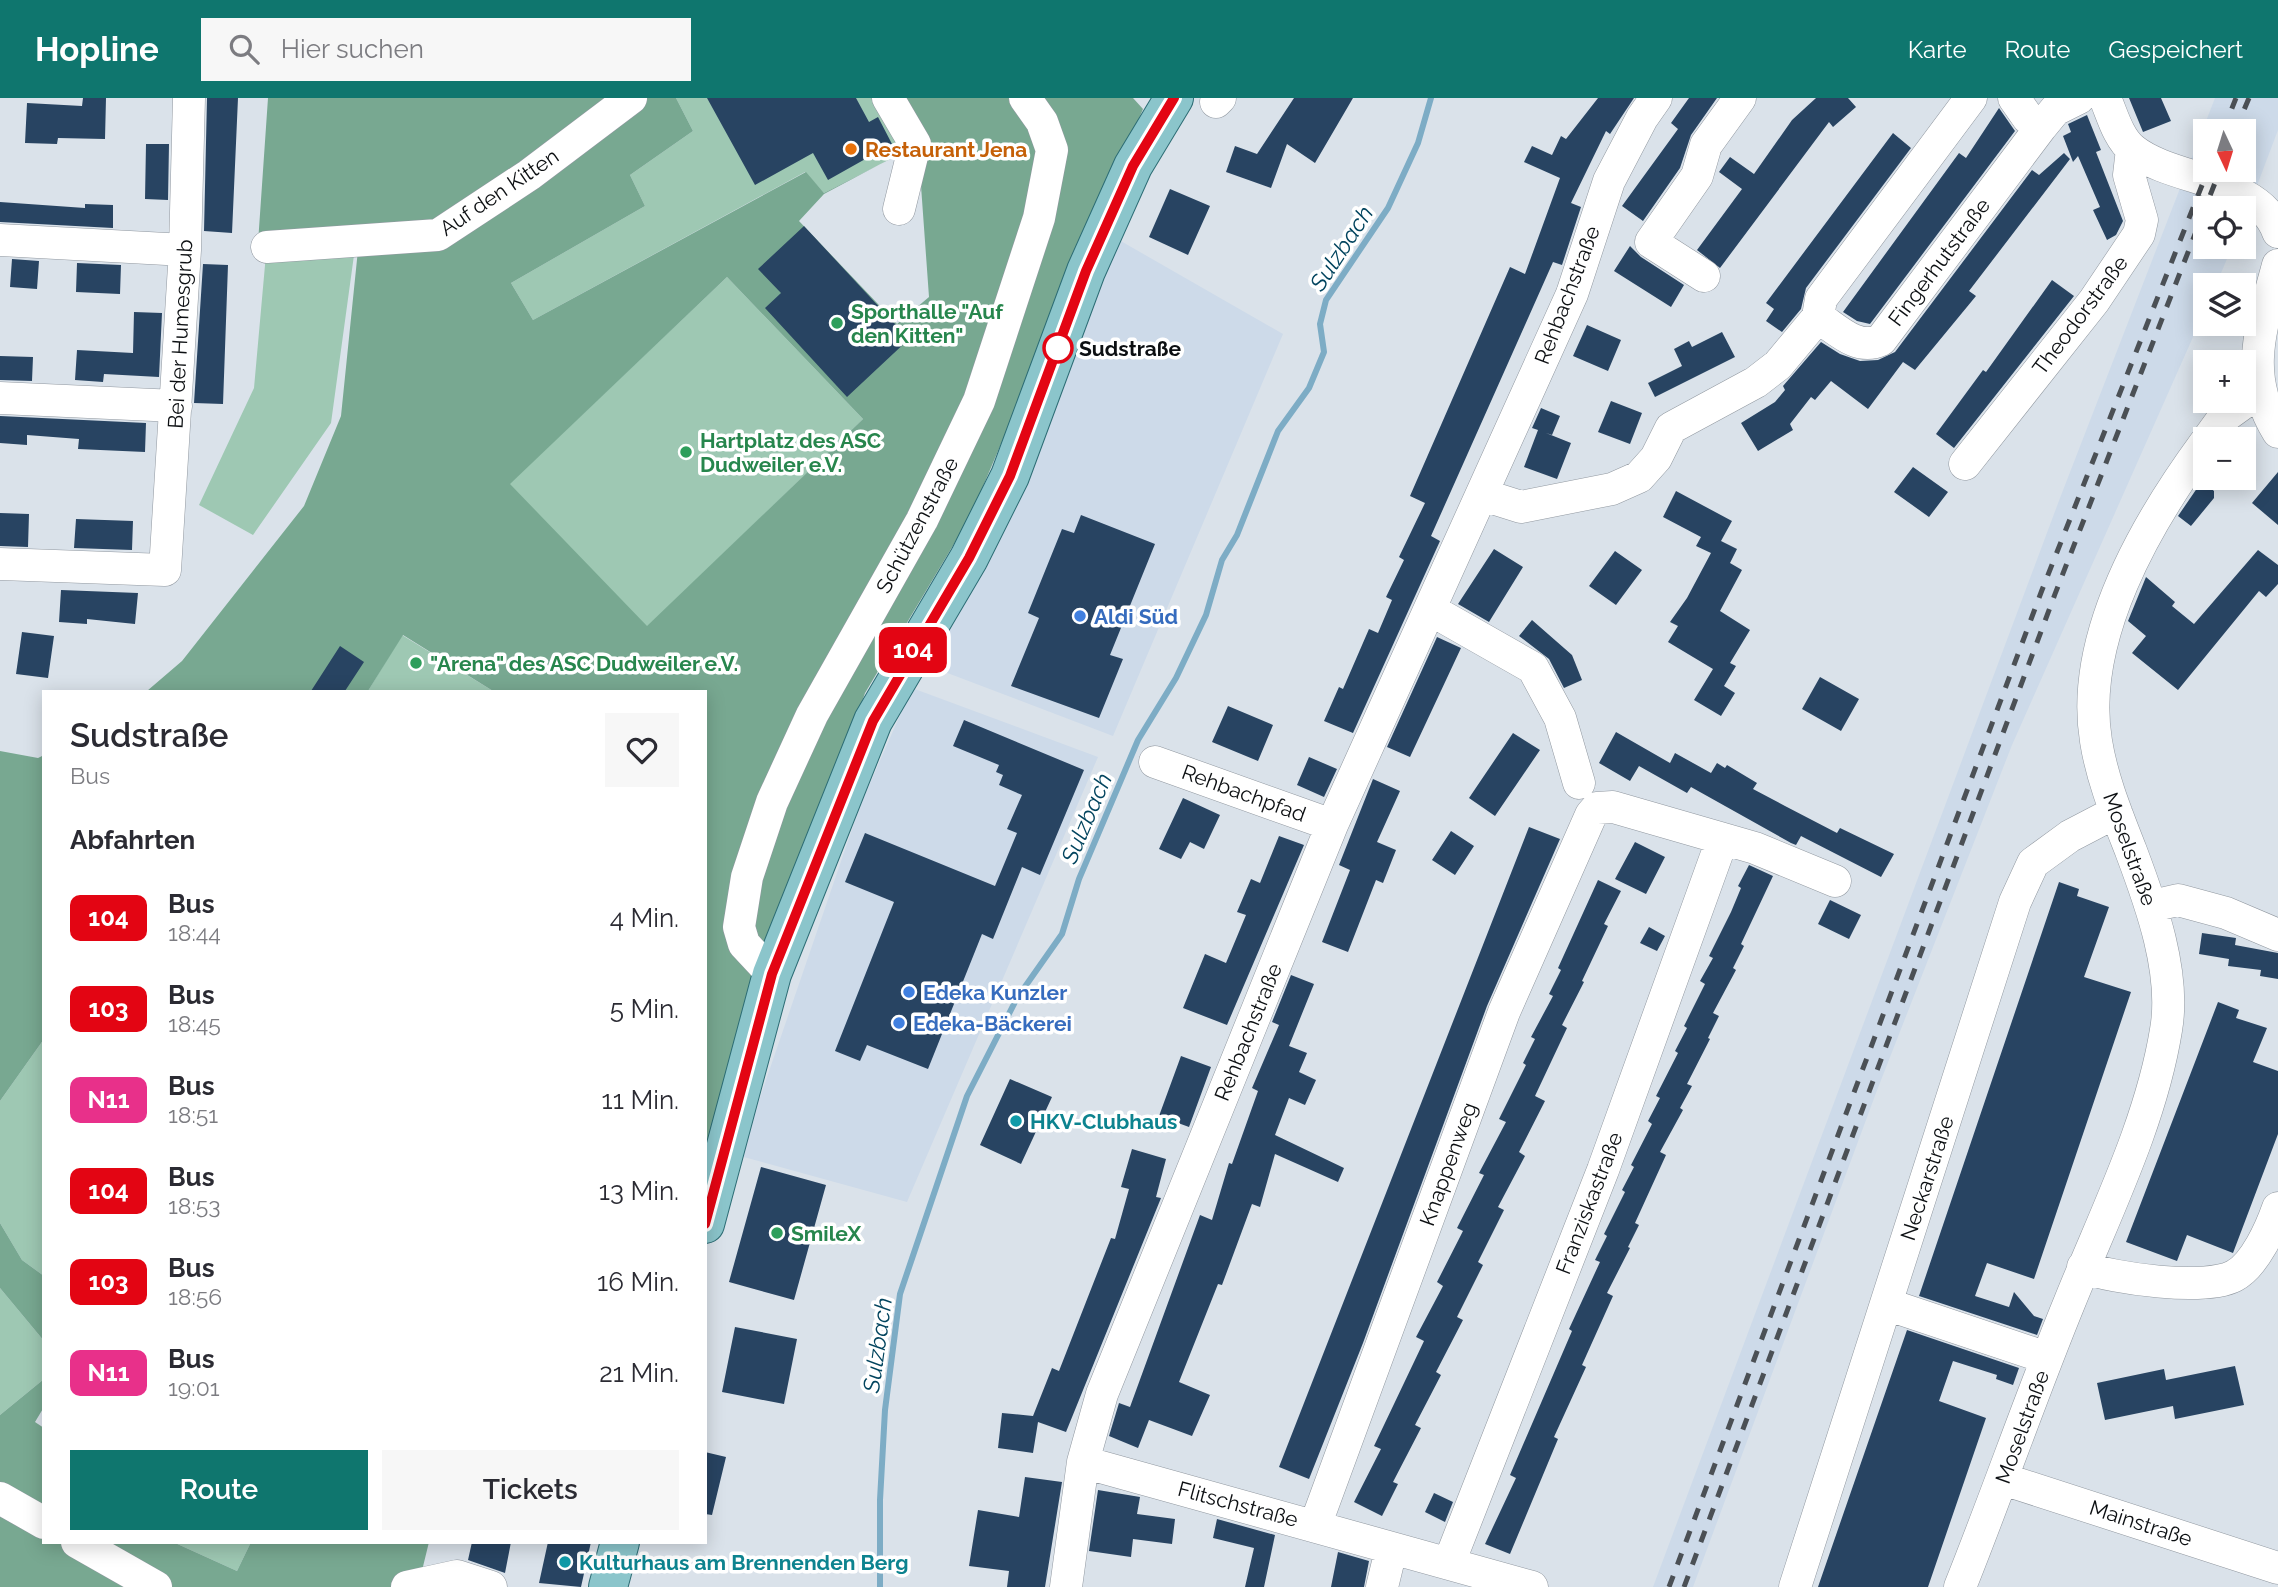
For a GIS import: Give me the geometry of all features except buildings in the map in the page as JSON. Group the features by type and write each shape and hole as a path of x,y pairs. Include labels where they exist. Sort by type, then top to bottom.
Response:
{"main road":[{"path":"707,1217 772,974 873,721 969,558 1010,476 1086,271 1133,166 1174,98"},
{"path":"608,1587 619,1544"}],"street":[{"name":"Bei der Humesgrub","path":"0,564 165,570 185,250 189,98"},
{"name":"Auf den Kitten","path":"267,247 438,235 528,175 631,98"},
{"path":"888,98 915,144 899,209"},
{"name":"Schützenstraße","path":"772,974 744,944 739,927 747,877 772,802 812,716 927,510 979,401 1039,218 1052,150 1042,122 1025,98"},
{"name":"Rehbachstraße","path":"1066,1587 1083,1462 1102,1394 1332,825 1572,294 1609,181 1642,118 1656,98"},
{"path":"1704,276 1651,242 1697,176 1706,145 1740,98"},
{"path":"1483,495 1521,507 1612,489 1639,477 1656,457 1671,428 1756,382 1778,365 1818,317 1821,299 1838,274 1972,98"},
{"path":"2014,98 2028,118 2041,127"},
{"name":"Fingerhutstraße","path":"1818,317 1858,343 1870,345 1881,340 2041,127 2056,110 2079,98"},
{"path":"2105,98 2121,134 2132,149 2152,161 2250,199 2277,222"},
{"name":"Theodorstraße","path":"1965,464 2094,301 2140,234 2142,220 2129,175 2132,149"},
{"path":"0,240 185,250"},
{"path":"2278,265 2258,337 2256,364 2260,391 2278,432"},
{"name":"Moselstraße","path":"2216,427 2224,417 2260,391"},
{"path":"0,398 177,407"},
{"name":"Moselstraße","path":"1960,1587 2047,1358 2141,1124 2167,1027 2166,986 2152,906 2116,812 2095,738 2093,702 2098,662 2109,622 2156,516 2193,460"},
{"path":"1431,610 1533,668 1560,718 1588,796 1613,807 1755,848 1835,881"},
{"name":"Rehbachpfad","path":"1155,762 1332,825"},
{"name":"Knappenweg","path":"1315,1526 1504,1012 1591,815 1588,796"},
{"name":"Neckarstraße","path":"1795,1587 2015,902 2033,863 2070,836 2116,812"},
{"name":"Franziskastraße","path":"1450,1563 1608,1157 1721,840"},
{"path":"2152,906 2178,900 2226,913 2278,935"},
{"path":"2084,1267 2106,1276 2178,1283 2235,1276 2254,1256 2278,1208"},
{"path":"1886,1304 2047,1358"},
{"name":"Flitschstraße","path":"1083,1462 1525,1586"},
{"name":"Mainstraße","path":"2003,1479 2278,1568"},
{"path":"0,1498 42,1522"},
{"path":"81,1544 156,1587"},
{"path":"1382,1587 1391,1550"},
{"path":"407,1587 457,1576 491,1587"}],"shaded area":[{"path":"2215,98 2278,98 2278,130 2253,196 2193,196 2193,259 2227,259 2221,273 2193,273 2193,336 2012,745 1876,1093 1693,1587 1653,1587 2060,498 2193,155 2193,182 2256,182 2256,119 2207,119"},
{"path":"1119,240 1283,334 1113,736 929,666"},
{"path":"912,688 1098,757 907,1202 740,1156 860,806"}],"green space":[{"path":"268,98 676,98 693,131 630,175 645,206 511,283 533,320 806,172 824,193 879,164 824,194 799,221 897,324 929,297 918,144 896,156 897,137 873,98 1133,98 1143,109 970,517 865,693 738,1069 707,1174 707,690 491,690 403,635 369,690 148,690 182,661 304,506 341,416 359,240 258,243","holes":["727,277 863,419 647,626 510,484"]},
{"path":"676,98 873,98 897,137 896,156 824,193 805,172 533,320 511,283 645,206 630,175 693,131"},
{"path":"266,254 354,255 331,423 253,535 199,505 254,388"},
{"name":"Hartplatz des ASC Dudweiler e.V.","path":"727,277 863,419 647,627 509,484"},
{"name":"\"Arena\" des ASC Dudweiler e.V.","path":"402,635 491,690 369,690"},
{"path":"0,751 38,758 42,756 42,1042 0,1101"},
{"path":"42,1042 42,1275 22,1260 0,1223 0,1101"},
{"path":"0,1223 22,1260 42,1275 42,1339 0,1288"},
{"path":"0,1288 42,1339 42,1381 0,1415"},
{"path":"42,1381 42,1410 35,1422 42,1427 42,1544 177,1544 237,1571 250,1544 429,1544 418,1587 0,1587 0,1415"},
{"path":"177,1544 250,1544 237,1571"}],"waterway":[{"name":"Sulzbach","path":"880,1587 880,1500 885,1410 900,1294 967,1096 1017,998 1062,934 1079,879 1138,740 1176,678 1206,615 1222,560 1237,535 1278,431 1309,388 1324,352 1320,324 1326,300 1388,208 1418,143 1431,98"}],"railway":[{"path":"2228,119 2236,98"},
{"path":"2240,119 2249,98"},
{"path":"1669,1587 2042,590 2203,182"},
{"path":"1684,1587 2055,594 2215,182"}],"bus line":[{"name":"104","path":"707,1217 772,974 873,721 969,558 1010,476 1086,271 1133,166 1174,98"}],"place":[{"name":"Restaurant Jena","path":"851,149"},
{"name":"Sporthalle \"Auf den Kitten\"","path":"837,323"},
{"name":"Sudstraße","path":"1058,348"},
{"name":"Hartplatz des ASC Dudweiler e.V.","path":"686,452"},
{"name":"Aldi Süd","path":"1080,616"},
{"name":"\"Arena\" des ASC Dudweiler e.V.","path":"416,663"},
{"name":"Edeka Kunzler","path":"909,992"},
{"name":"Edeka-Bäckerei","path":"899,1023"},
{"name":"HKV-Clubhaus","path":"1016,1121"},
{"name":"SmileX","path":"777,1233"},
{"name":"Kulturhaus am Brennenden Berg","path":"565,1562"}]}
